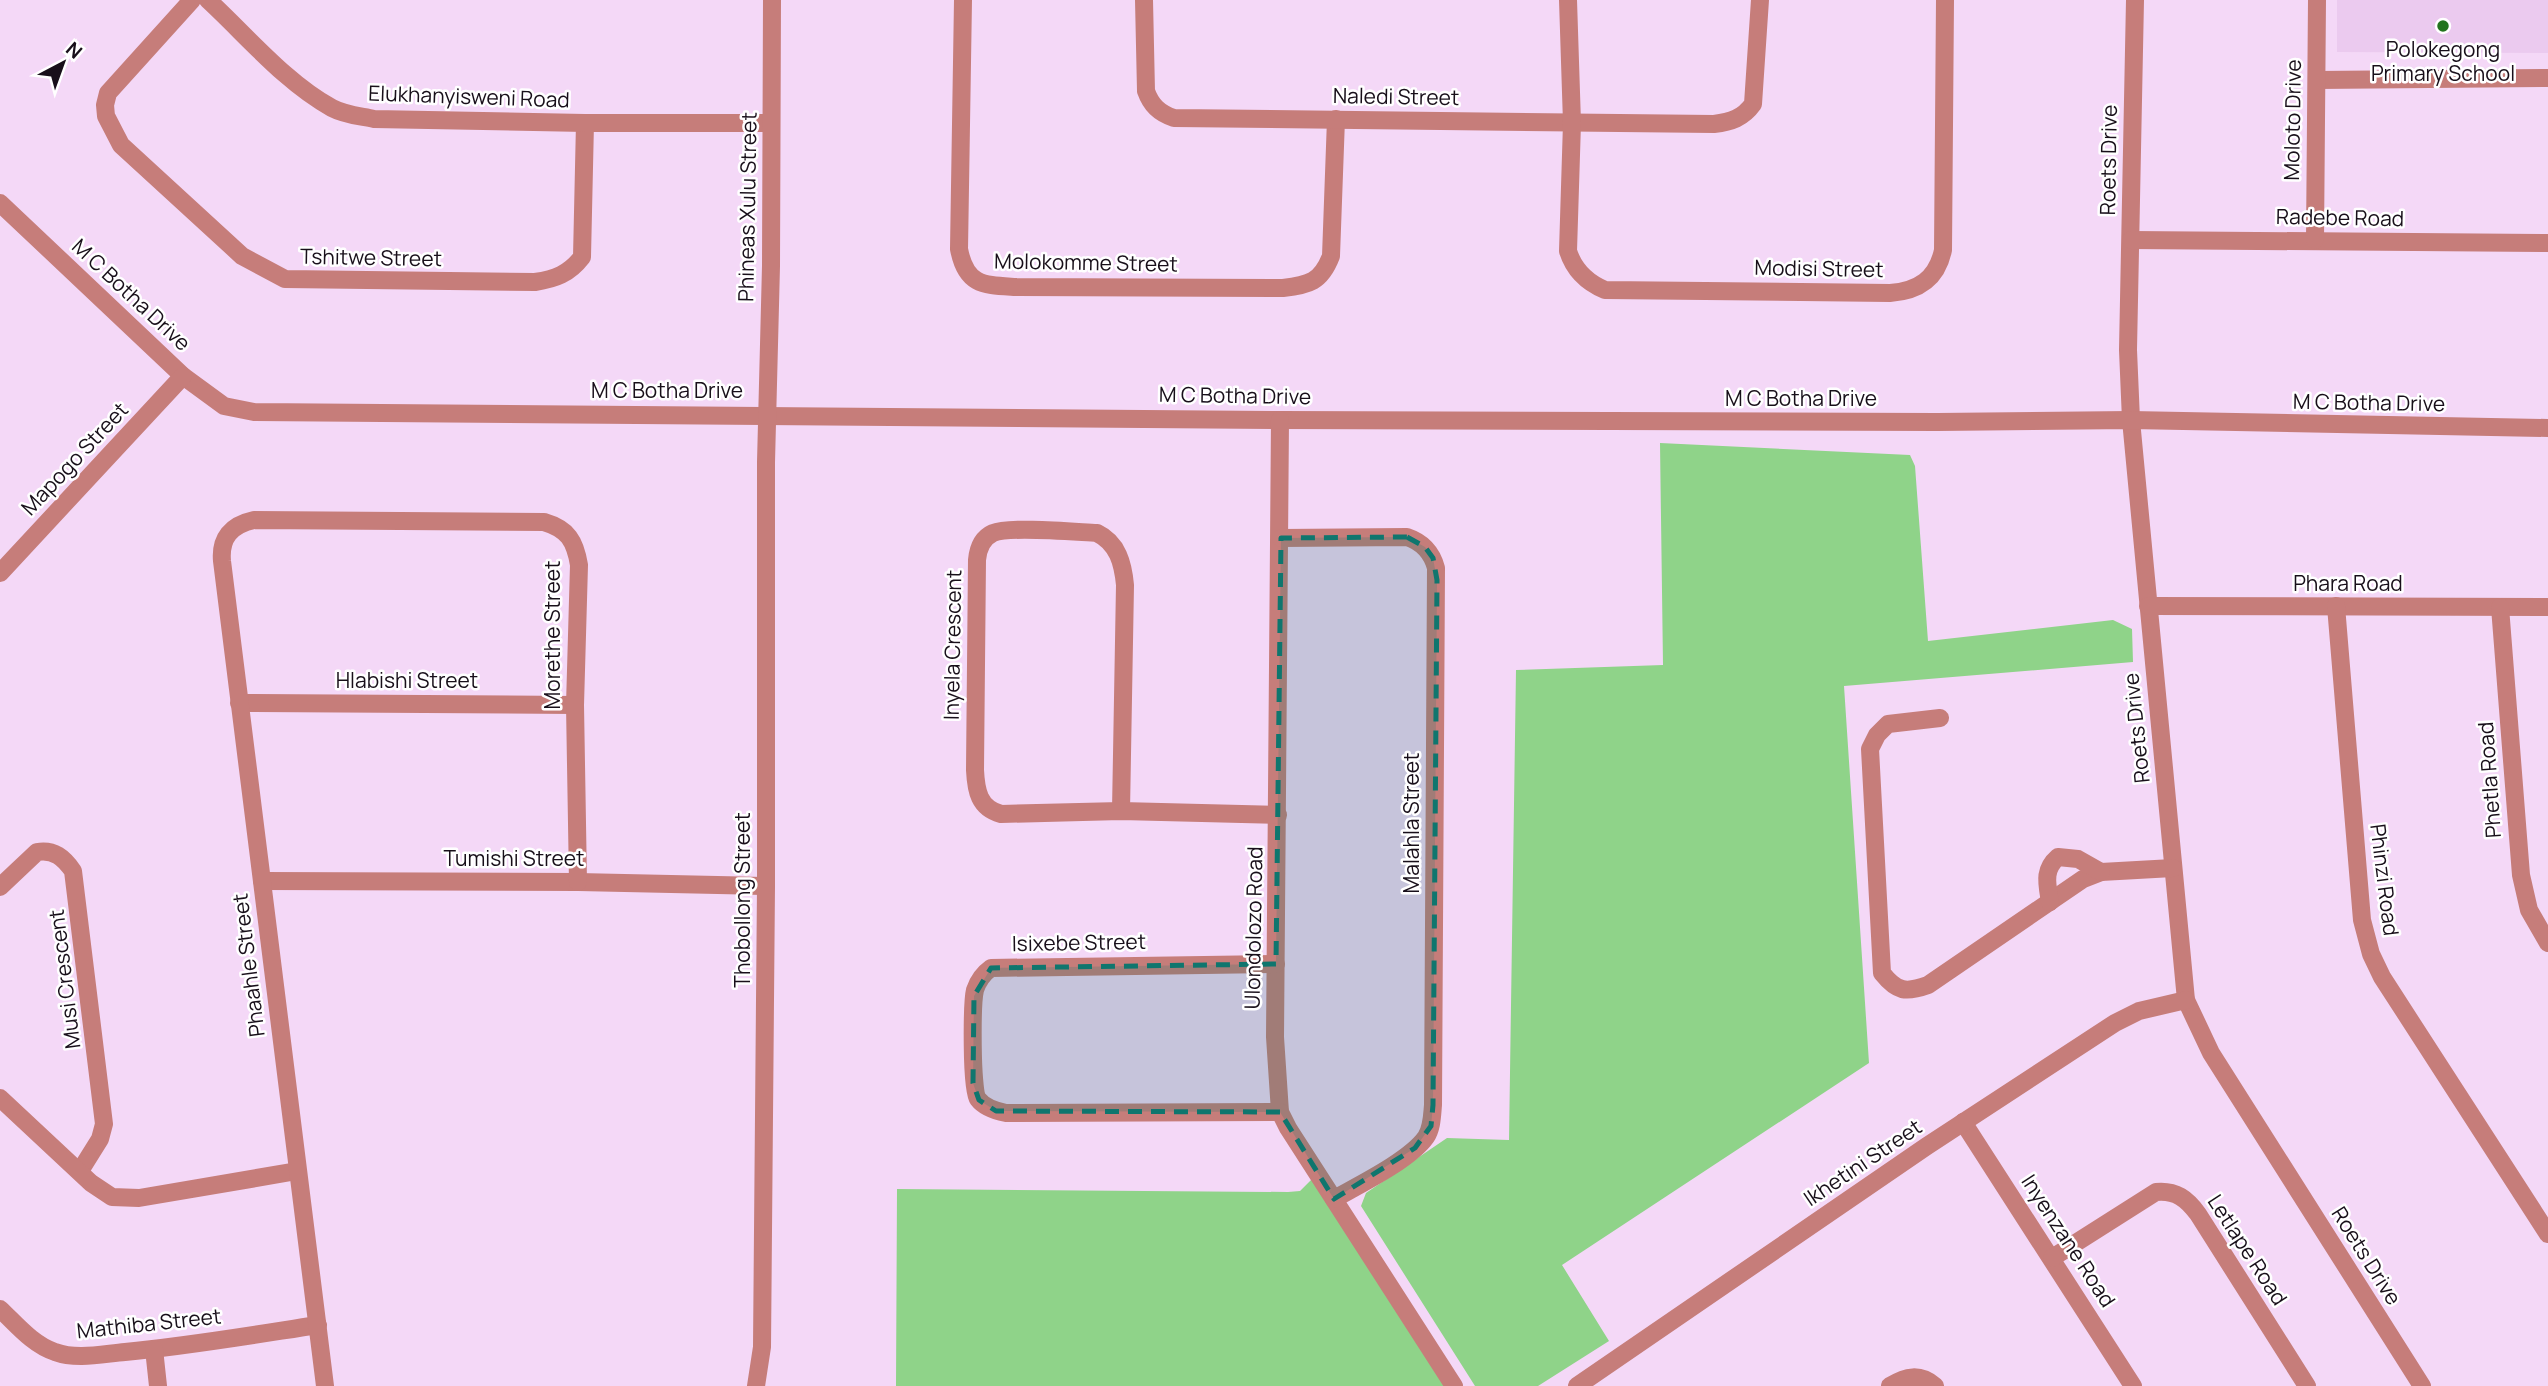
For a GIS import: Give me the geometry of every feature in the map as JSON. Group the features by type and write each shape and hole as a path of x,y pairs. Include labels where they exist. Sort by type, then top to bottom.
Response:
{"street":[{"name":"Tshitwe Street","path":"192,0 108,93 106,116 121,145 227,243 258,267 285,279 535,282 562,276 582,257 585,123"},
{"name":"Elukhanyisweni Road","path":"208,0 296,82 334,109 374,119 585,123 771,122"},
{"name":"Phineas Xulu Street","path":"767,414 772,0"},
{"name":"Molokomme Street","path":"963,0 959,249 965,270 981,284 1016,287 1283,288 1299,286 1319,278 1326,270 1331,256 1336,119"},
{"name":"Naledi Street","path":"1144,0 1146,91 1149,100 1165,115 1174,118 1714,124 1737,119 1753,104 1756,91 1760,0"},
{"name":"Modisi Street","path":"1568,0 1572,123 1568,251 1572,264 1579,272 1605,290 1890,293 1912,290 1931,279 1938,268 1943,250 1945,0"},
{"name":"Roets Drive","path":"2135,0 2128,350 2131,420 2186,1000 2211,1053 2422,1386"},
{"name":"Moloto Drive","path":"2315,240 2317,0"},
{"path":"2317,80 2548,78"},
{"name":"M C Botha Drive","path":"0,203 183,376 224,406 268,413 767,414 1280,420 2131,420 2548,428"},
{"name":"Radebe Road","path":"2131,240 2548,243"},
{"name":"Mapogo Street","path":"0,573 183,376"},
{"name":"Thobollong Street","path":"756,1386 762,1347 767,414"},
{"name":"Ulondolozo Road","path":"1280,420 1275,1037 1280,1112 1454,1386"},
{"name":"Morethe Street","path":"224,538 236,527 254,520 544,522 557,526 572,539 579,565 575,705 578,882"},
{"name":"Inyela Crescent","path":"1121,811 1125,585 1120,556 1107,537 1097,533 1012,530 991,534 982,544 977,560 975,770 977,793 986,807 1001,814 1121,811 1278,815"},
{"name":"Malahla Street","path":"1281,538 1407,537 1424,547 1433,558 1436,568 1431,1126 1426,1138 1395,1163 1334,1199"},
{"name":"Phaahle Street","path":"224,538 221,548 239,702 325,1386"},
{"name":"Phara Road","path":"2148,606 2548,607"},
{"name":"Phinzi Road","path":"2336,606 2361,920 2371,954 2382,977 2548,1234"},
{"name":"Phetla Road","path":"2500,607 2521,875 2529,910 2548,943"},
{"name":"Hlabishi Street","path":"239,702 575,705"},
{"path":"1940,718 1888,724 1877,735 1870,749 1882,972 1892,986 1910,992 1928,985 2083,879 2101,873 2173,868"},
{"name":"Musi Crescent","path":"0,887 29,858 45,850 67,862 75,879 104,1124 100,1139 80,1171"},
{"path":"2050,902 2046,873 2050,863 2058,857 2078,859 2101,873"},
{"name":"Tumishi Street","path":"262,881 578,882 766,886"},
{"name":"Isixebe Street","path":"1276,964 991,968 980,979 974,996 973,1083 979,1100 986,1106 1006,1113 1280,1112"},
{"name":"Ikhetini Street","path":"1577,1386 1963,1122 2115,1023 2139,1011 2186,1000"},
{"path":"0,1098 104,1193 125,1198 152,1196 297,1171"},
{"name":"Inyenzane Road","path":"1963,1122 2133,1386"},
{"name":"Letlape Road","path":"2052,1258 2156,1192 2177,1194 2198,1214 2307,1386"},
{"name":"Mathiba Street","path":"0,1309 31,1338 57,1353 83,1356 155,1349 318,1325"},
{"path":"155,1349 158,1386"},
{"path":"1890,1386 1909,1377 1920,1377 1935,1386"}],"highlighted area":[{"path":"1407,537 1425,547 1433,558 1437,580 1433,1105 1431,1126 1415,1148 1334,1199 1280,1112 996,1111 979,1100 973,1083 974,996 991,968 1276,964 1281,538"}],"shaded area":[{"name":"Polokegong Primary School","path":"2337,0 2548,0 2548,53 2337,52"}],"green space":[{"path":"1660,443 1910,455 1915,466 1928,641 2113,620 2132,629 2133,662 1844,686 1869,1063 1562,1265 1609,1341 1538,1386 1475,1386 1361,1206 1366,1193 1447,1138 1509,1140 1516,670 1663,665"},
{"path":"1314,1177 1448,1386 896,1386 897,1189 1288,1192 1300,1191"}],"place":[{"name":"Polokegong Primary School","path":"2443,26"}]}
